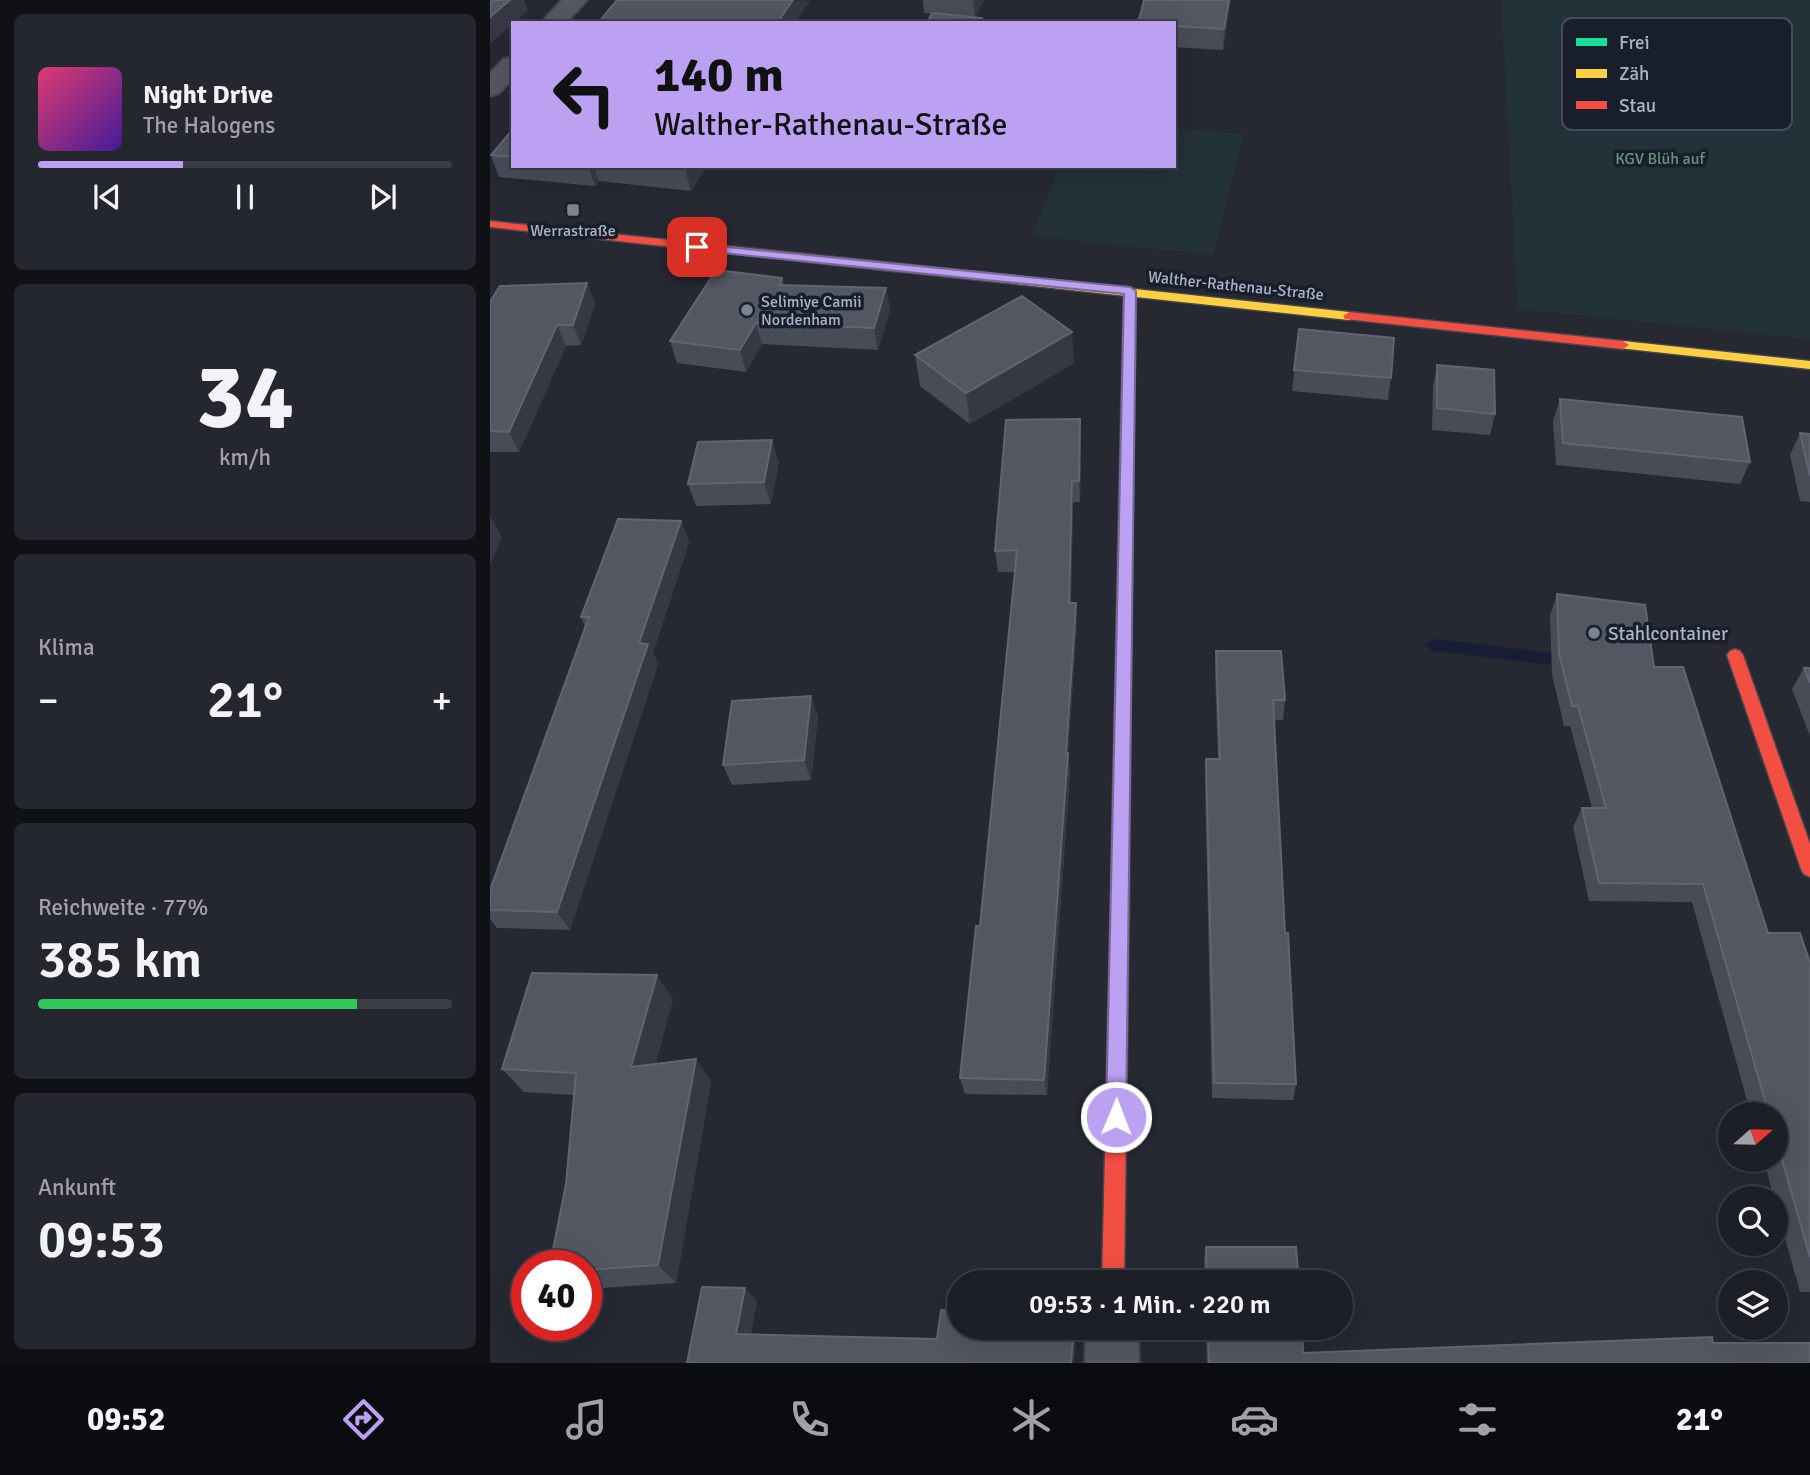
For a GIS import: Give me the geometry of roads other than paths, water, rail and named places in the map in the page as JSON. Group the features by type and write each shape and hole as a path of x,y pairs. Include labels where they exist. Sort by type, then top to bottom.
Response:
{"street":[{"path":"555,21 575,0"},
{"path":"490,88 511,66"},
{"name":"Walther-Rathenau-Straße","path":"490,224 1810,365"},
{"path":"1113,1270 1130,291"},
{"path":"1735,655 1810,869"},
{"path":"1112,1340 1112,1363"}],"waterway":[{"path":"1433,645 1570,661"}],"place":[{"name":"Werrastraße","path":"573,210"},
{"name":"Selimiye Camii Nordenham","path":"747,310"},
{"name":"Stahlcontainer","path":"1594,633"}],"park label":[{"name":"KGV Blüh auf","path":"1660,158"}]}
